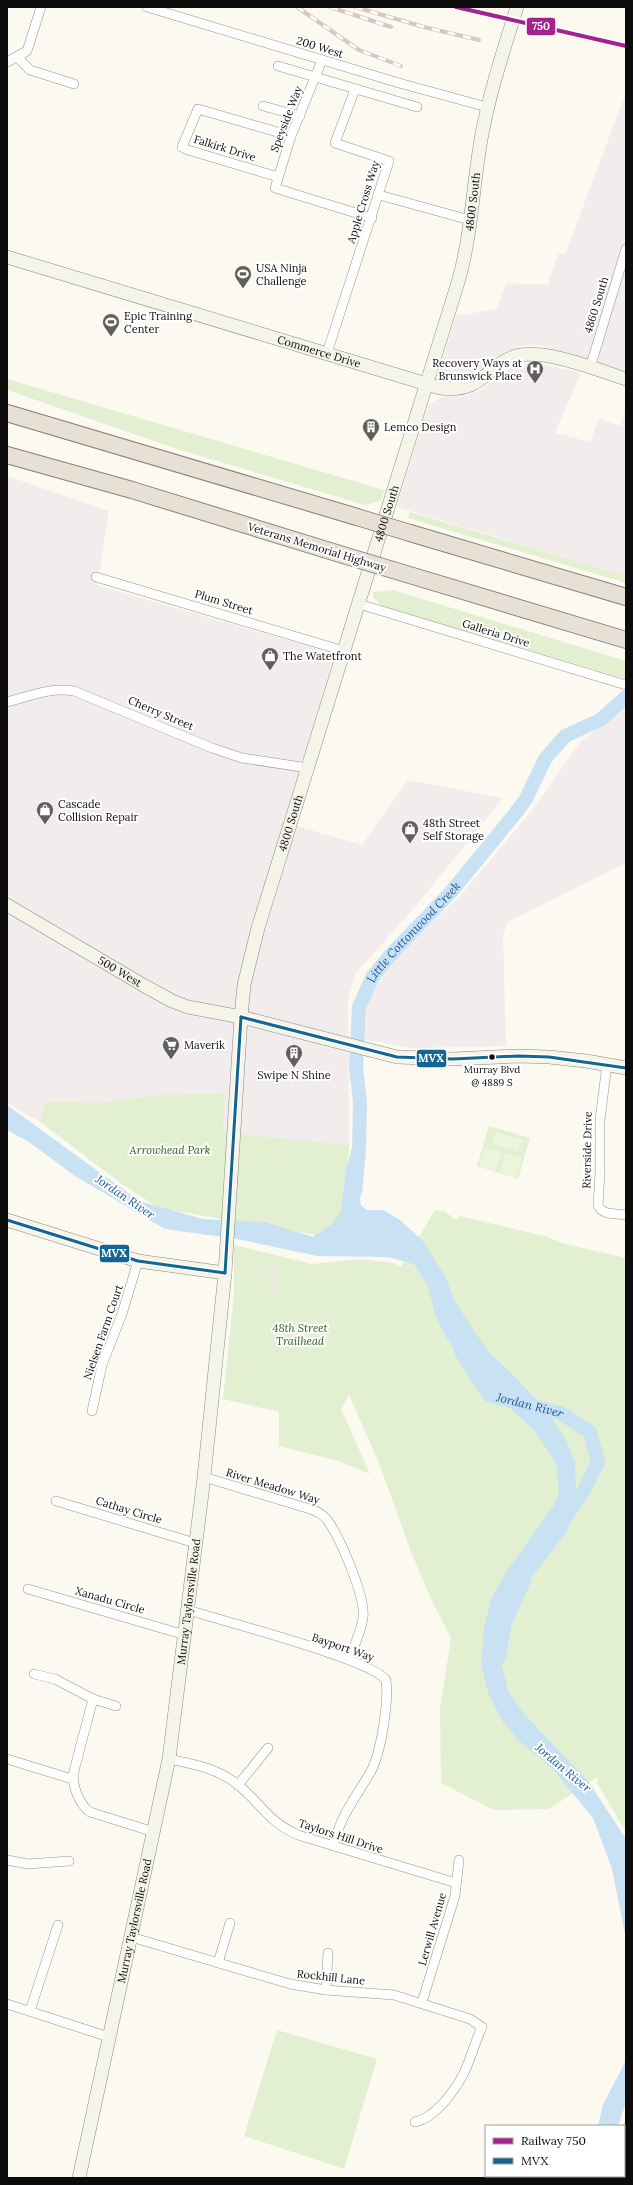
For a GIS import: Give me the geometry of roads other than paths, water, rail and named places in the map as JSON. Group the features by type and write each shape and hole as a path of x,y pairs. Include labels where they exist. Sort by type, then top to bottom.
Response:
{"highway":[{"path":"7,403 152,455"},
{"path":"7,413 626,597"},
{"name":"Veterans Memorial Highway","path":"8,455 132,490 626,640"}],"street":[{"path":"7,62 17,58 27,50 41,7"},
{"name":"200 West","path":"147,7 322,60 488,107"},
{"name":"4800 South","path":"241,1017 244,985 256,933 463,266 482,135 488,107 517,7"},
{"path":"17,58 30,70 74,84"},
{"name":"Speyside Way","path":"322,60 316,78 291,136 275,188 372,218"},
{"path":"278,66 417,107"},
{"name":"Apple Cross Way","path":"327,353 372,218 389,161 335,143 356,89"},
{"path":"263,106 300,116"},
{"name":"Falkirk Drive","path":"278,177 182,147 198,110 291,136"},
{"path":"379,195 470,220"},
{"name":"4860 South","path":"590,368 626,249"},
{"name":"Commerce Drive","path":"7,257 427,384 448,389 473,385 509,359 526,354 551,356 626,378"},
{"name":"Plum Street","path":"96,576 344,651"},
{"name":"Galleria Drive","path":"359,604 626,684"},
{"name":"Cherry Street","path":"7,702 43,691 57,689 74,691 212,748 242,758 308,768"},
{"name":"500 West","path":"7,905 172,1001 205,1011 241,1017 364,1050 397,1057 418,1059 518,1056 580,1060 626,1068"},
{"name":"Murray Taylorsville Road","path":"78,2178 169,1759 204,1477 228,1243 241,1017"},
{"name":"Riverside Drive","path":"607,1064 600,1120 600,1173 598,1205 601,1210 607,1213 626,1215"},
{"path":"7,1220 138,1261 225,1273"},
{"name":"Nielsen Farm Court","path":"92,1411 102,1365 122,1314 138,1261"},
{"name":"River Meadow Way","path":"204,1477 310,1509 322,1514 328,1521 346,1557 357,1584 362,1611 363,1618 350,1660"},
{"name":"Cathay Circle","path":"56,1501 195,1543"},
{"name":"Xanadu Circle","path":"28,1589 185,1635"},
{"name":"Bayport Way","path":"188,1610 350,1660 378,1672 386,1680 387,1687 376,1759 370,1772 340,1820 333,1846"},
{"path":"34,1674 55,1679 92,1699 116,1706"},
{"path":"92,1699 72,1779 83,1805 90,1812 154,1832"},
{"path":"238,1785 268,1748"},
{"path":"7,1759 72,1779"},
{"name":"Taylors Hill Drive","path":"169,1759 212,1769 238,1785 276,1824 298,1835 456,1883"},
{"path":"7,1860 28,1864 69,1861"},
{"name":"Lerwill Avenue","path":"422,2002 454,1896 460,1860"},
{"path":"218,1963 230,1923"},
{"path":"30,2011 58,1925"},
{"name":"Rockhill Lane","path":"131,1937 290,1984 326,1990 394,1995 422,2002 470,2019 482,2027 464,2073 456,2086 434,2113 424,2120 415,2122"},
{"path":"326,1990 328,1953"},
{"path":"7,2004 109,2036"}],"water":[{"path":"7,1105 139,1201 203,1219 265,1222 313,1237 332,1224 341,1211 346,1171 352,1148 361,1205 367,1210 383,1210 400,1220 422,1240 444,1274 456,1303 474,1331 492,1355 518,1380 550,1415 566,1440 575,1462 576,1497 566,1533 515,1598 502,1636 502,1665 508,1691 524,1714 588,1781 626,1839 626,1939 612,1869 593,1818 552,1768 518,1740 503,1722 488,1693 481,1664 484,1628 492,1597 506,1572 554,1505 559,1493 556,1462 531,1427 504,1403 446,1337 435,1315 428,1286 414,1264 387,1257 317,1256 237,1239 165,1229 75,1176 29,1142 7,1130"},
{"path":"626,2060 626,2102 618,2125 598,2125 603,2105"}],"waterway":[{"name":"Little Cottonwood Creek","path":"355,1192 359,1151 360,1102 356,1067 359,1007 373,976 394,951 451,892 514,815 526,799 545,759 565,736 600,720 626,697"},
{"name":"Jordan River","path":"458,1343 463,1355 489,1395 560,1413 590,1432 598,1462 584,1490 563,1521"},
{"name":"Jordan River","path":"499,1657 505,1622 525,1578"}],"railway":[{"path":"297,7 359,50 401,66"},
{"path":"330,7 391,27"},
{"path":"355,7 424,27 479,40"}],"rail line":[{"name":"750","path":"456,7 626,46"}],"place":[{"name":"USA Ninja Challenge","path":"243,289"},
{"name":"Epic Training Center","path":"111,337"},
{"name":"Recovery Ways at Brunswick Place","path":"535,384"},
{"name":"Lemco Design","path":"371,442"},
{"name":"The Watetfront","path":"270,671"},
{"name":"Cascade Collision Repair","path":"45,825"},
{"name":"48th Street Self Storage","path":"410,844"},
{"name":"Murray Blvd @ 4889 S","path":"492,1057"},
{"name":"Maverik","path":"171,1060"},
{"name":"Swipe N Shine","path":"294,1068"}],"park label":[{"name":"Arrowhead Park","path":"170,1150"},
{"name":"48th Street Trailhead","path":"300,1334"}]}
